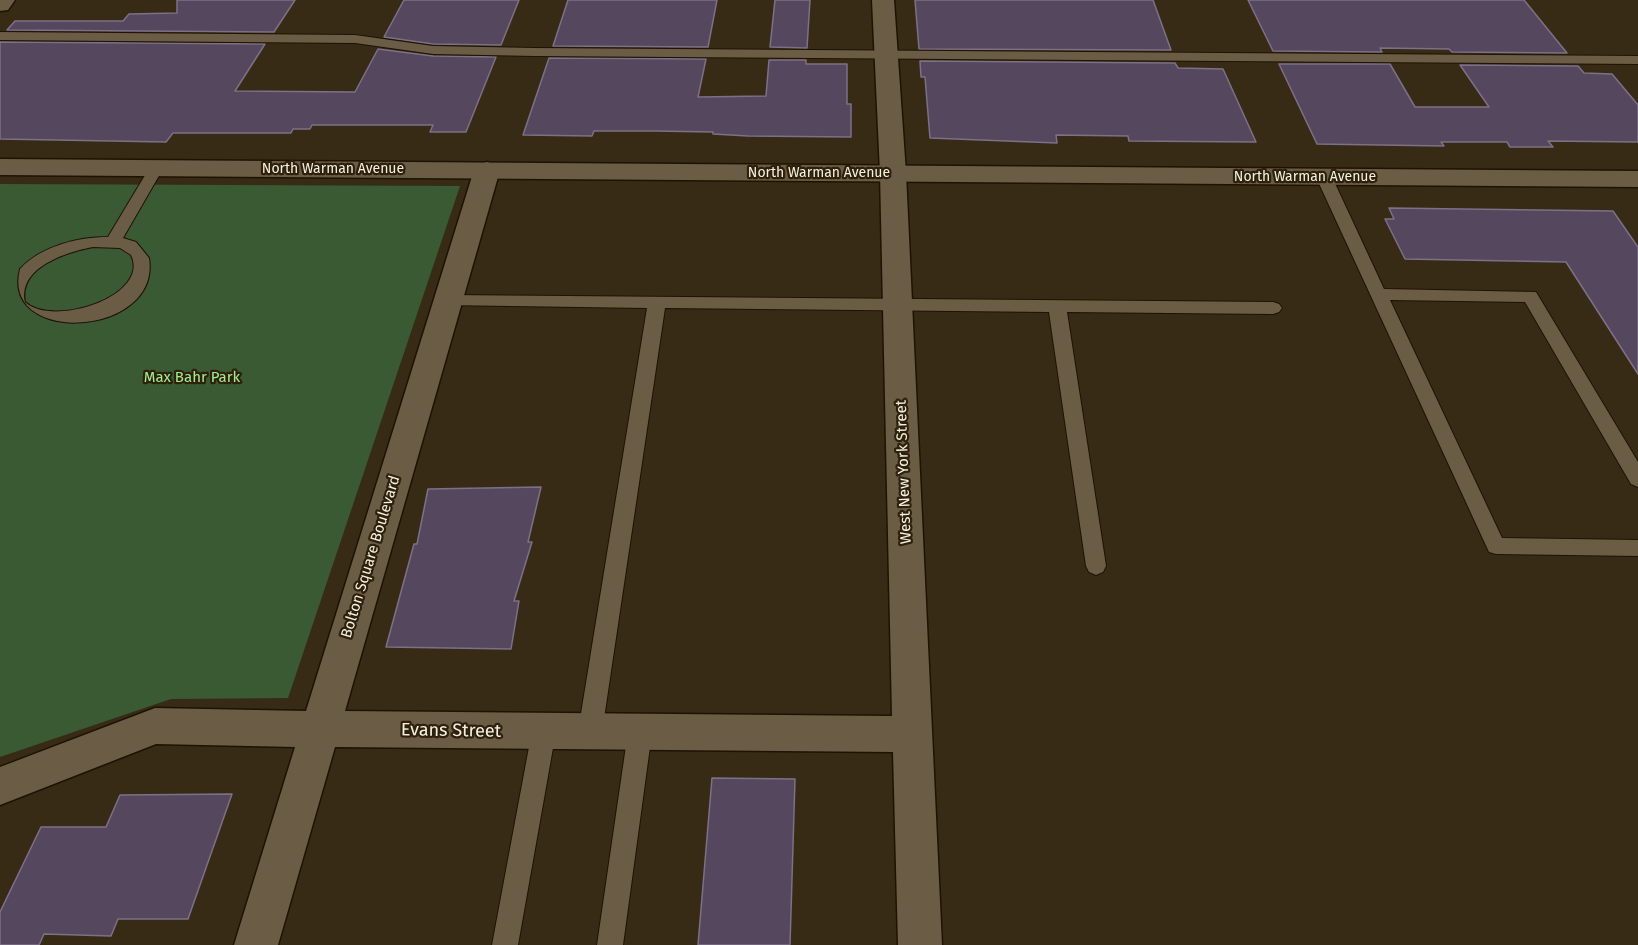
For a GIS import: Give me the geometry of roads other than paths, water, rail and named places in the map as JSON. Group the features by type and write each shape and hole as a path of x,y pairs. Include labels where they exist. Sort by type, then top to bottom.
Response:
{"street":[{"path":"0,4 4,0"},
{"name":"West New York Street","path":"883,0 893,173 920,945"},
{"name":"North Warman Avenue","path":"0,167 1638,179"},
{"name":"Bolton Square Boulevard","path":"256,945 487,170"},
{"name":"Evans Street","path":"0,786 155,726 913,734"}],"lane":[{"path":"0,36 355,39 433,51 1638,60"},
{"path":"113,242 157,168"},
{"path":"1324,177 1496,546 1638,548"},
{"path":"113,242 129,246 141,256 144,267 136,283 122,296 86,314 63,318 42,318 26,312 17,303 15,291 24,276 38,263 78,245 113,242"},
{"path":"1378,294 1530,296 1638,479"},
{"path":"448,301 1273,308"},
{"path":"590,732 657,302"},
{"path":"1057,305 1096,566"},
{"path":"505,945 544,731"},
{"path":"610,945 640,732"}],"park label":[{"name":"Max Bahr Park","path":"192,378"}]}
